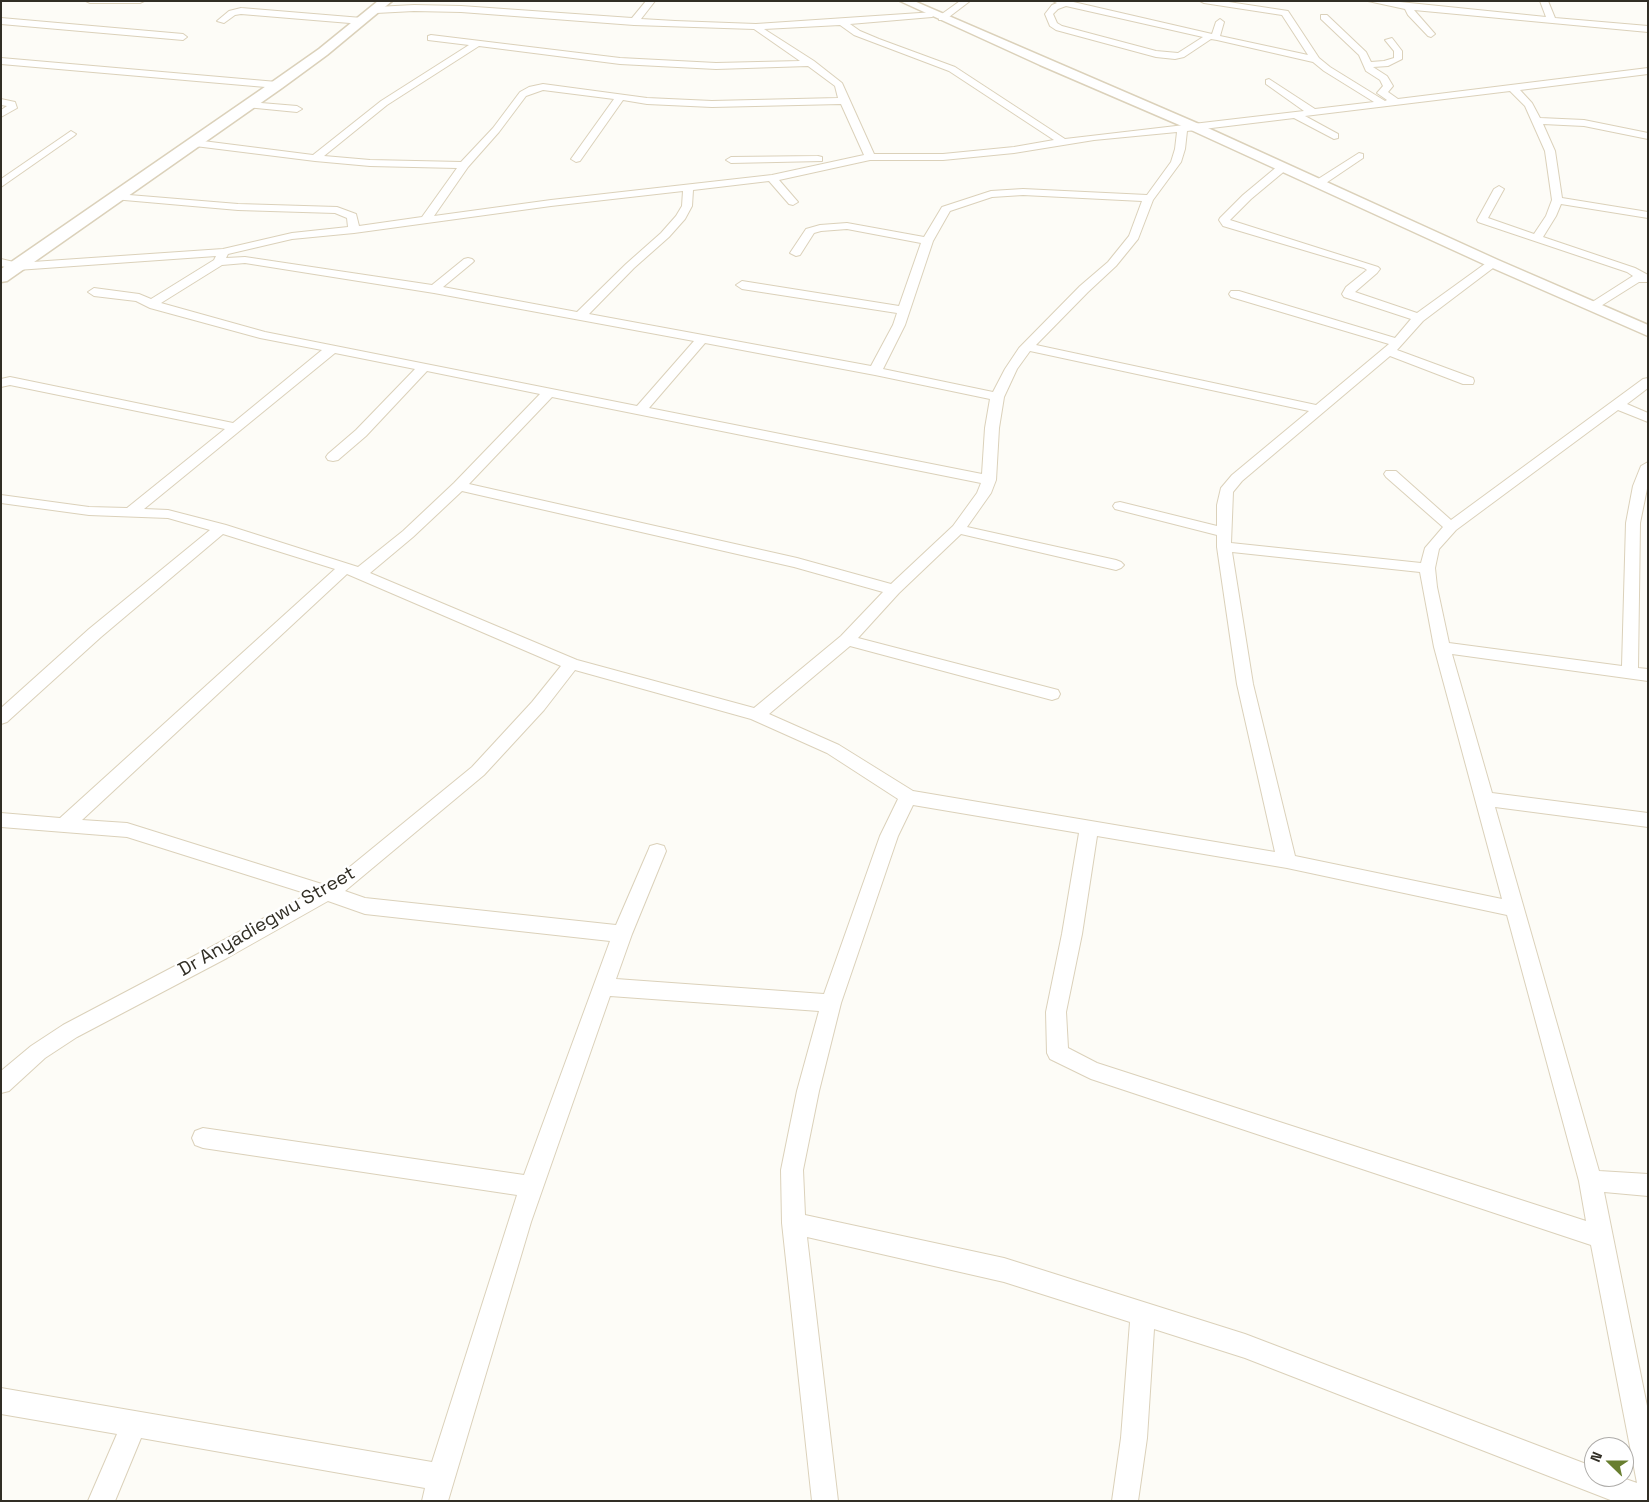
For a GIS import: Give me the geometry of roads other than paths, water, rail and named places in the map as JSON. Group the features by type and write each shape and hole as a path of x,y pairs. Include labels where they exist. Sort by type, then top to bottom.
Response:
{"main road":[{"path":"1,277 277,85 381,6"}],"street":[{"path":"90,1 140,1"},
{"path":"461,9 475,1"},
{"path":"634,22 651,1"},
{"path":"904,1 1283,167 1648,331"},
{"path":"381,6 461,9 634,22 756,27 937,16 966,1"},
{"path":"1372,1 1648,29"},
{"path":"1544,1 1552,20"},
{"path":"1220,22 1212,37 1180,55 1166,56 1059,28 1053,24 1049,14 1061,2 1212,37 1316,60"},
{"path":"1210,2 1285,13 1316,60 1327,69 1382,102"},
{"path":"1407,5 1411,13 1431,34"},
{"path":"221,21 232,12 241,11 362,21"},
{"path":"1324,17 1363,54 1367,65 1384,78 1388,86 1382,93 1395,101"},
{"path":"1,21 183,37"},
{"path":"844,23 857,33 952,69 1062,141"},
{"path":"756,27 811,63 839,85 844,101 870,157"},
{"path":"431,38 574,56 665,64 716,66 811,63"},
{"path":"1367,65 1385,64 1398,59 1398,51 1389,40"},
{"path":"315,158 384,103 477,44"},
{"path":"1,61 277,85"},
{"path":"1,72 22,63"},
{"path":"731,160 810,164 870,157 942,157 1014,150 1062,141 1648,71"},
{"path":"1269,82 1312,112"},
{"path":"426,219 464,165 496,130 523,94 532,89 543,87 647,101 712,104 844,101"},
{"path":"1513,88 1529,105 1550,151 1557,200 1551,216 1537,238"},
{"path":"576,159 620,98"},
{"path":"1,102 12,104 12,108 1,114"},
{"path":"249,104 297,109"},
{"path":"1294,114 1334,136"},
{"path":"1537,121 1584,123 1648,136"},
{"path":"757,715 847,640 894,590 958,529 984,493 989,480 992,428 997,397 1011,369 1028,347 1084,289 1112,264 1134,237 1150,198 1176,162 1188,127"},
{"path":"1,184 71,134"},
{"path":"195,142 315,158 370,163 464,165"},
{"path":"1319,183 1359,156"},
{"path":"154,304 157,300 221,257 253,244 292,236 772,178 810,164 853,158"},
{"path":"1283,167 1247,197 1224,220 1226,224 1368,266 1374,269 1373,272 1350,290 1348,294 1419,318"},
{"path":"772,178 793,202"},
{"path":"580,316 681,217 687,206 688,188"},
{"path":"1499,189 1482,220 1631,270 1645,278"},
{"path":"874,371 899,325 927,241 946,209 991,194 1036,192 1150,198"},
{"path":"117,197 238,207 337,210 352,216 354,230"},
{"path":"1557,200 1648,215"},
{"path":"796,253 810,231 820,228 847,226 927,241"},
{"path":"1,262 18,267 221,257 245,260 434,289 874,371 997,397"},
{"path":"434,289 468,261"},
{"path":"1287,861 1245,684 1224,539 1226,491 1237,478 1393,347 1419,318 1493,263"},
{"path":"1592,306 1636,279 1645,278"},
{"path":"742,285 904,310"},
{"path":"94,292 139,298 264,335 989,480"},
{"path":"1235,294 1393,347 1468,381"},
{"path":"640,410 702,339"},
{"path":"1028,347 1318,409"},
{"path":"130,513 332,349"},
{"path":"333,457 361,434 423,368"},
{"path":"1,383 10,381 235,427"},
{"path":"1648,382 1451,527 1432,548 1426,568 1442,647 1590,1181 1648,1478"},
{"path":"64,825 352,571 408,534 460,486 548,392"},
{"path":"1618,404 1648,418"},
{"path":"1630,673 1633,523 1640,486 1648,466"},
{"path":"1392,474 1451,527"},
{"path":"460,486 797,563 894,590"},
{"path":"1,499 54,508 168,514 221,528 352,571 572,664 757,715 833,749 908,798 1287,861 1514,909"},
{"path":"1120,506 1224,539 1426,568"},
{"path":"1,718 95,633 221,528"},
{"path":"958,529 1116,565"},
{"path":"847,640 1052,694"},
{"path":"1442,647 1648,675"},
{"name":"Dr Anyadiegwu Street","path":"1,1084 38,1052 70,1031 342,884 478,771 538,706 572,664"},
{"path":"825,1501 794,1223 792,1170 808,1091 831,1003 889,836 908,798"},
{"path":"1484,799 1648,820"},
{"path":"1,820 127,830 365,906 622,934"},
{"path":"1089,828 1072,934 1056,1012 1058,1053 1091,1070 1600,1237"},
{"path":"1,1401 134,1424 438,1489 519,1222 622,934 657,851"},
{"path":"603,987 831,1003"},
{"path":"203,1138 532,1186"},
{"path":"1590,1181 1648,1185"},
{"path":"794,1223 1004,1270 1245,1346 1648,1501"},
{"path":"1125,1501 1134,1438 1143,1313"},
{"path":"101,1501 134,1424"}]}
